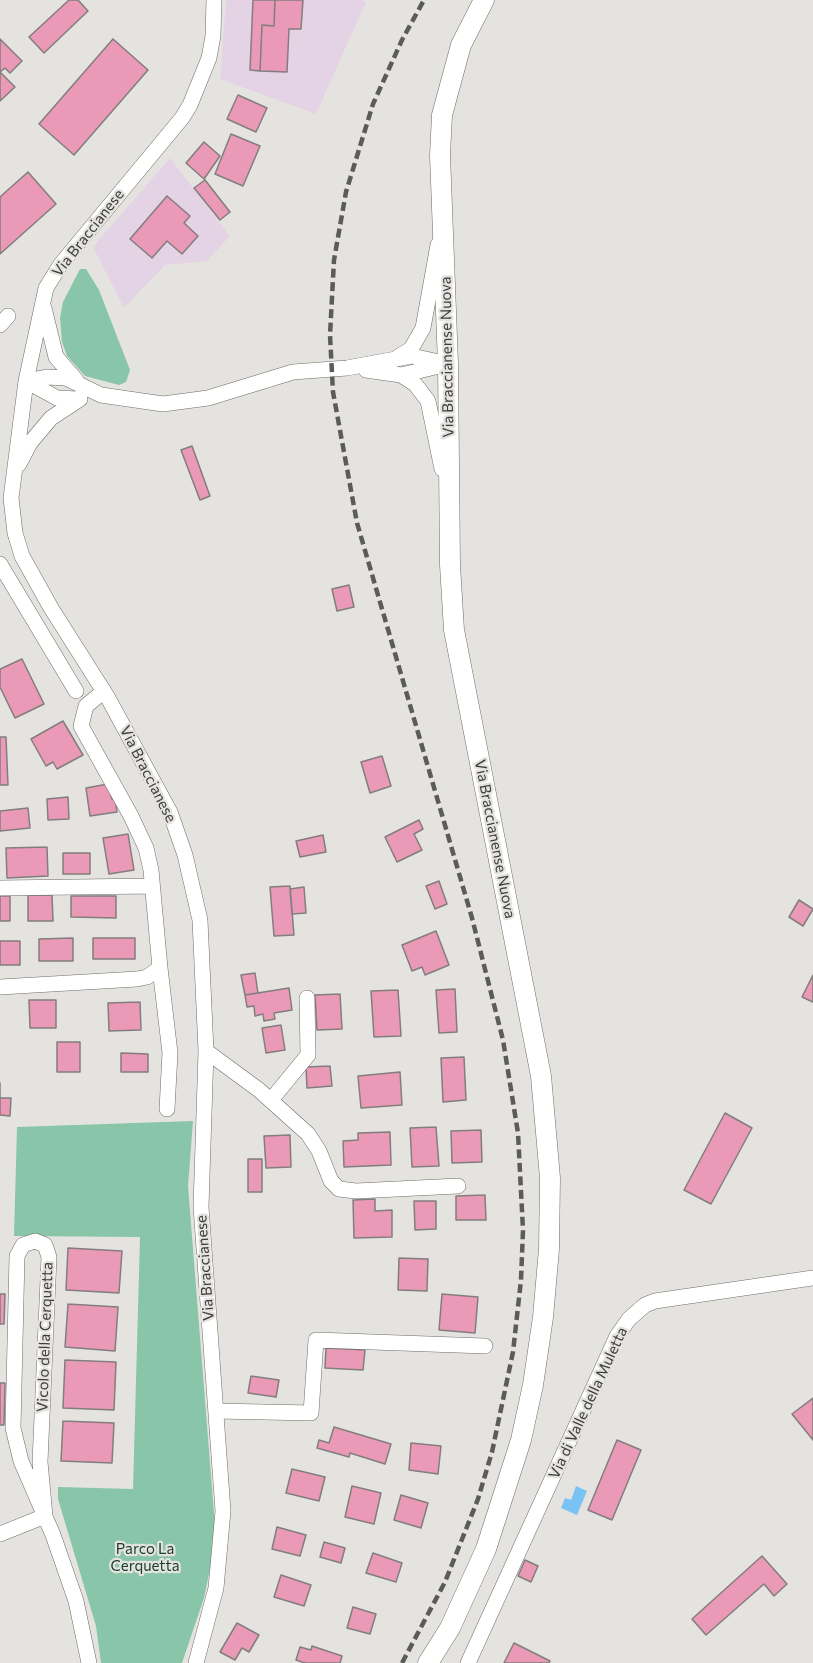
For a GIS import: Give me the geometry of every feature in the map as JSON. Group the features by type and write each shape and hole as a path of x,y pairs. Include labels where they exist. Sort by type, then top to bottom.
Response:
{"main road":[{"name":"Via Braccianense Nuova","path":"428,1663 450,1628 478,1567 521,1440 533,1385 547,1287 550,1216 550,1178 541,1076 454,630 444,215 440,155 442,115 461,45 484,0"}],"street":[{"name":"Via Braccianese","path":"196,1663 211,1613 222,1547 223,1511 201,1207 206,1051 200,920 188,865 160,792 104,691 51,608 22,556 13,524 12,484 26,381 42,298 61,264 186,111 205,74 213,36 214,0"},
{"path":"398,357 411,349 423,328 444,215"},
{"path":"42,298 53,349 60,364 78,382 101,395 151,404 180,403 208,398 293,372 347,368 398,357 430,359 448,364"},
{"path":"347,368 401,375 448,364"},
{"path":"401,375 415,384 428,401 434,419 450,517"},
{"path":"26,381 56,377 78,382"},
{"path":"26,381 57,398 80,399 101,395"},
{"path":"12,484 20,460 38,432 60,410 80,399"},
{"path":"0,564 86,706"},
{"path":"76,691 94,676"},
{"path":"104,691 86,706 81,718 84,734 135,824 146,848 170,1045 167,1109"},
{"path":"0,888 152,886"},
{"path":"0,987 137,979 147,977 160,968"},
{"path":"271,1100 308,1055 307,998"},
{"path":"206,1051 271,1100 308,1134 319,1151 331,1181 339,1189 356,1191 458,1186"},
{"name":"Vicolo della Cerquetta","path":"45,1516 40,1462 49,1257 45,1245 36,1241 23,1245 17,1256 13,1420 21,1461 45,1516 76,1601 89,1663"},
{"name":"Via di Valle della Muletta","path":"468,1663 617,1336 629,1319 645,1305 655,1301 813,1278"},
{"path":"217,1411 311,1413 316,1340 485,1346"},
{"path":"0,1534 45,1516"}],"shaded area":[{"path":"226,0 362,0 366,2 316,114 220,79"},
{"path":"170,158 230,236 207,261 165,265 124,308 93,247"}],"green space":[{"path":"80,269 86,269 99,290 130,370 126,382 119,385 85,376 67,356 62,342 60,318 63,302"},
{"name":"Parco La Cerquetta","path":"193,1121 188,1186 216,1539 204,1598 182,1663 101,1663 96,1626 58,1499 58,1487 133,1489 140,1237 14,1236 17,1127"}],"water":[{"path":"576,1486 587,1491 577,1515 561,1508 565,1498 571,1500"}],"building":[{"path":"69,0 78,0 88,11 44,53 29,37"},
{"path":"253,0 275,0 274,26 262,25 260,71 250,70"},
{"path":"275,0 303,0 301,29 289,29 287,72 260,71 262,25 274,26"},
{"path":"0,39 22,61 10,73 5,68 0,72"},
{"path":"113,39 148,70 74,155 39,124"},
{"path":"0,72 15,87 0,101"},
{"path":"238,95 267,108 256,132 227,119"},
{"path":"231,134 260,146 243,186 215,174"},
{"path":"204,142 220,156 204,179 186,163"},
{"path":"28,172 56,204 0,254 0,197"},
{"path":"205,180 230,212 220,220 194,188"},
{"path":"167,196 190,216 184,223 198,236 182,254 167,241 152,258 130,239"},
{"path":"192,446 210,496 200,500 181,450"},
{"path":"349,585 354,607 337,611 332,589"},
{"path":"22,659 44,704 15,718 0,687 0,669"},
{"path":"63,721 83,755 57,769 53,762 46,766 31,739"},
{"path":"0,737 6,737 8,785 0,785"},
{"path":"382,756 391,786 370,793 361,762"},
{"path":"108,784 112,799 115,799 117,812 90,816 86,788"},
{"path":"68,797 69,819 48,820 47,799"},
{"path":"28,808 30,828 0,831 0,811"},
{"path":"419,820 423,829 414,834 422,850 397,862 385,837"},
{"path":"128,834 134,870 109,874 103,838"},
{"path":"323,835 326,852 300,857 296,841"},
{"path":"47,847 48,876 7,878 6,848"},
{"path":"63,853 90,853 90,874 63,874"},
{"path":"439,881 447,904 435,909 426,886"},
{"path":"290,886 294,935 274,936 270,887"},
{"path":"304,887 306,913 292,914 290,889"},
{"path":"28,895 52,895 53,921 28,921"},
{"path":"0,896 10,896 10,921 0,921"},
{"path":"71,896 116,896 116,918 71,917"},
{"path":"799,900 813,909 803,926 789,917"},
{"path":"436,931 449,965 425,975 422,967 412,971 402,945"},
{"path":"73,938 73,961 39,961 39,939"},
{"path":"93,938 135,938 135,959 93,959"},
{"path":"0,941 20,941 20,965 0,965"},
{"path":"255,973 258,993 245,995 241,975"},
{"path":"813,975 813,1002 802,997"},
{"path":"289,988 292,1010 274,1013 275,1019 264,1021 263,1014 255,1016 254,1006 247,1007 245,995"},
{"path":"455,989 457,1032 439,1033 436,990"},
{"path":"398,990 401,1036 374,1037 371,991"},
{"path":"340,994 342,1029 317,1030 315,995"},
{"path":"29,1000 56,1000 56,1028 30,1028"},
{"path":"140,1002 141,1030 109,1031 108,1003"},
{"path":"281,1025 285,1050 266,1053 262,1028"},
{"path":"57,1042 80,1042 80,1072 57,1072"},
{"path":"121,1053 148,1054 148,1072 121,1072"},
{"path":"464,1057 466,1100 443,1102 441,1058"},
{"path":"330,1066 332,1086 307,1088 306,1067"},
{"path":"400,1072 402,1105 361,1108 358,1076"},
{"path":"0,1098 11,1098 10,1116 0,1115"},
{"path":"725,1113 752,1128 711,1204 684,1190"},
{"path":"436,1127 439,1166 412,1167 410,1128"},
{"path":"481,1130 482,1162 452,1163 451,1131"},
{"path":"390,1132 391,1165 344,1167 343,1141 358,1140 358,1133"},
{"path":"290,1135 291,1167 266,1168 264,1136"},
{"path":"248,1159 262,1159 262,1192 248,1192"},
{"path":"485,1195 486,1220 456,1220 456,1196"},
{"path":"375,1199 375,1211 392,1210 392,1237 354,1238 353,1200"},
{"path":"414,1201 436,1201 436,1229 415,1230"},
{"path":"68,1248 122,1251 119,1293 66,1290"},
{"path":"399,1258 428,1259 427,1291 398,1290"},
{"path":"0,1294 5,1294 4,1324 0,1324"},
{"path":"442,1294 478,1297 475,1333 439,1330"},
{"path":"68,1304 118,1307 115,1351 65,1347"},
{"path":"326,1348 365,1350 363,1370 325,1368"},
{"path":"65,1360 116,1362 114,1410 63,1408"},
{"path":"251,1376 279,1380 276,1397 248,1393"},
{"path":"0,1383 5,1383 4,1425 0,1425"},
{"path":"813,1398 813,1440 792,1414"},
{"path":"63,1421 114,1423 112,1463 61,1461"},
{"path":"334,1427 391,1444 385,1464 350,1453 349,1457 317,1448 319,1440 329,1443"},
{"path":"617,1440 641,1450 612,1520 588,1510"},
{"path":"411,1443 441,1446 438,1474 409,1470"},
{"path":"292,1469 325,1477 319,1501 286,1493"},
{"path":"352,1486 381,1493 374,1524 345,1517"},
{"path":"401,1495 428,1503 421,1528 394,1520"},
{"path":"277,1527 306,1535 300,1556 272,1549"},
{"path":"324,1542 345,1548 341,1563 320,1557"},
{"path":"373,1553 402,1563 396,1582 366,1573"},
{"path":"762,1556 787,1584 774,1596 764,1584 706,1635 692,1619"},
{"path":"525,1560 538,1566 531,1582 518,1576"},
{"path":"281,1575 311,1585 304,1606 274,1597"},
{"path":"353,1607 376,1614 370,1634 347,1628"},
{"path":"237,1623 259,1635 249,1652 242,1648 235,1660 220,1652"},
{"path":"514,1643 550,1661 549,1663 504,1663"},
{"path":"312,1646 342,1656 340,1663 305,1663 296,1660 300,1647 311,1650"}],"railway":[{"path":"402,1663 445,1582 478,1499 492,1452 513,1352 521,1280 523,1230 518,1133 503,1040 472,918 357,523 333,392 330,335 334,260 346,192 373,104 402,40 424,0"}]}
